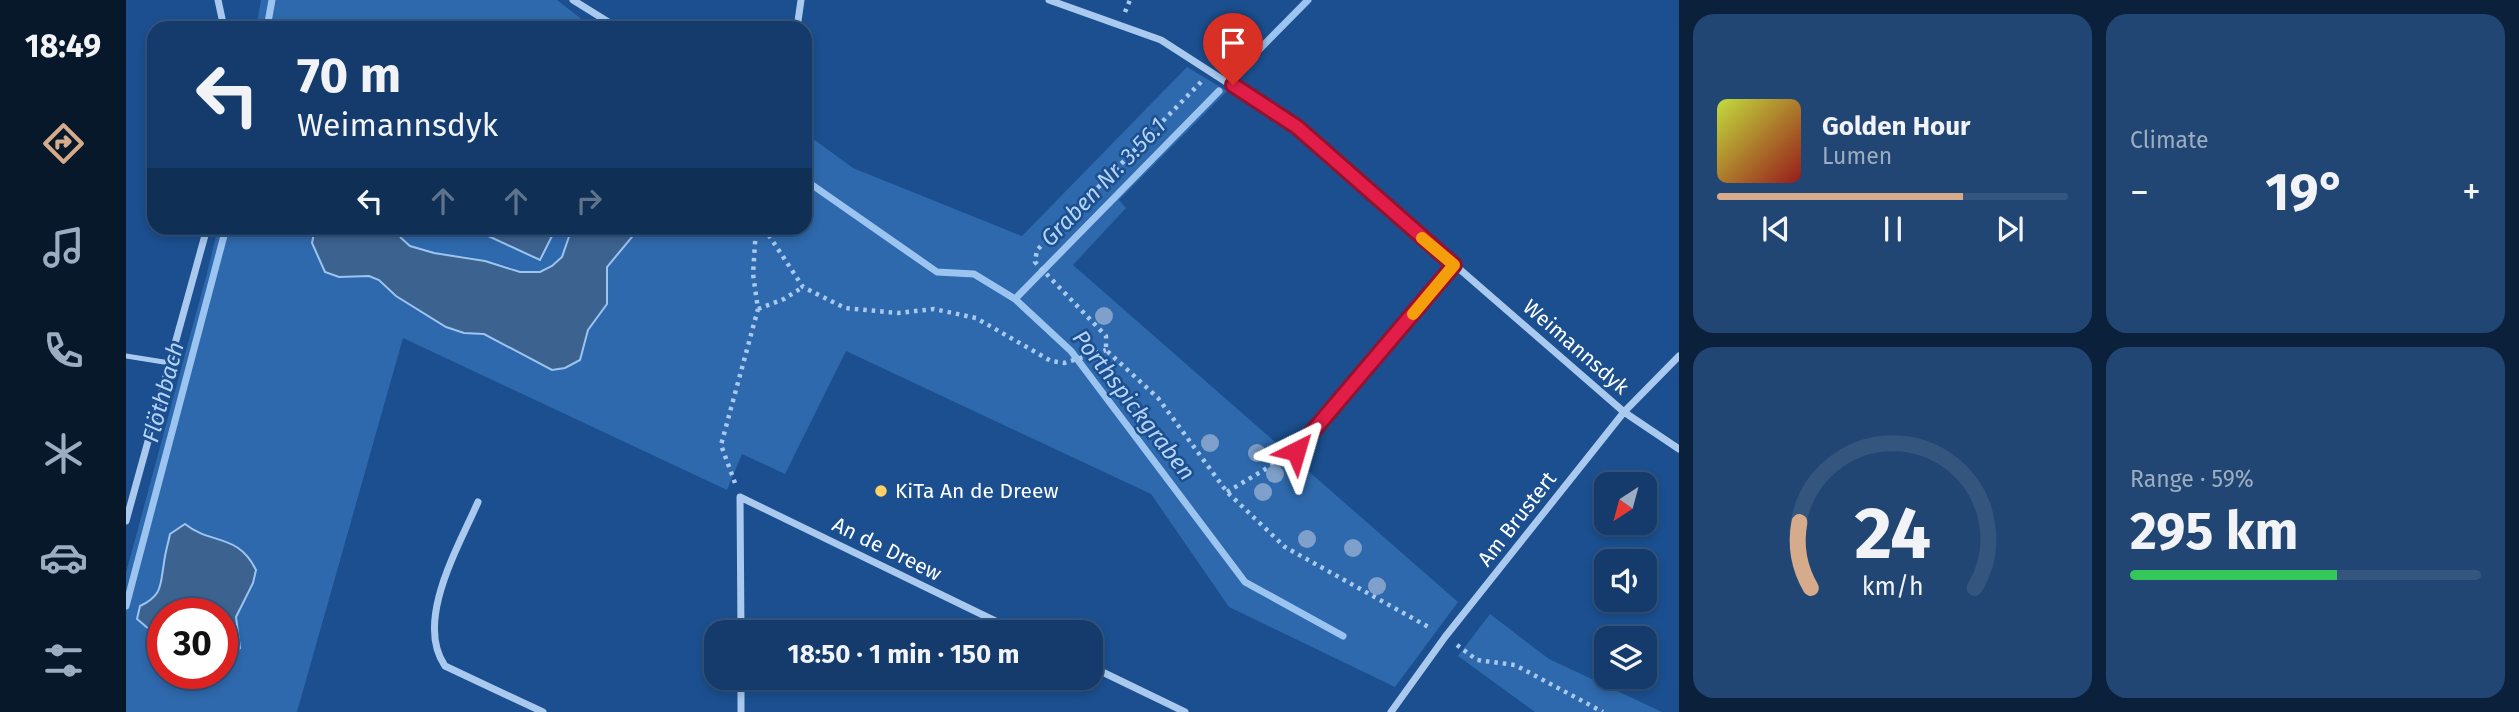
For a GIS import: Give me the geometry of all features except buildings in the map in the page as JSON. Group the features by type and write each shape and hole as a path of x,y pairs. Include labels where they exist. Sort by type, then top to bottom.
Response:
{"street":[{"path":"218,0 222,21"},
{"path":"572,0 606,21"},
{"path":"798,21 801,0"},
{"name":"Weimannsdyk","path":"1049,0 1161,40 1297,127 1624,412 1679,449"},
{"path":"126,521 205,235"},
{"path":"1296,451 1454,265"},
{"name":"Am Brustert","path":"1391,712 1446,637 1624,412 1679,356"},
{"path":"740,497 741,620"},
{"name":"An de Dreew","path":"740,497 993,620"},
{"path":"478,502 436,602 434,637 445,666 543,712"},
{"path":"1103,672 1185,712"},
{"path":"741,690 741,712"}],"lane":[{"path":"126,355 170,363"}],"path":[{"path":"1212,71 1037,250 1035,262 1106,336 1106,350 1158,398 1227,492 1285,547 1446,637 1476,660 1515,665 1603,712"},
{"path":"740,497 721,445 758,309 753,274 756,235"},
{"path":"769,235 803,287 845,309 898,313 934,309 976,318 1051,360 1064,363 1106,350"},
{"path":"758,309 784,299 803,287"},
{"path":"1227,492 1296,451"}],"shaded area":[{"path":"261,0 557,0 584,21 257,21"},
{"path":"1187,67 1227,91 1119,200 1126,208 1073,265 1458,602 1395,687 1229,607 1151,494 846,351 785,474 742,454 727,490 403,338 297,712 126,712 126,573 216,235 314,235 312,243 379,280 396,296 446,327 464,333 484,334 552,370 585,345 588,330 598,317 607,267 632,235 812,235 812,138 853,168 1022,236"},
{"path":"314,235 400,235 410,246 434,253 485,261 520,272 540,272 562,257 570,235 632,237 607,267 607,304 588,330 580,360 565,368 552,370 484,334 464,333 446,327 396,296 379,280 369,276 339,277 325,272 312,243"},
{"path":"400,235 486,235 540,260 552,235 570,235 562,257 540,272 520,272 469,257 434,253 410,246"},
{"path":"486,235 552,235 540,260"},
{"path":"185,524 232,545 249,558 256,570 253,583 238,613 238,598 153,598 159,589 170,534"},
{"path":"147,602 147,627 137,619 140,606"},
{"path":"1490,614 1549,659 1594,680 1594,689 1613,689 1662,712 1535,712 1458,656"}],"waterway":[{"name":"Flöthbach","path":"268,21 272,0"},
{"name":"Graben Nr. 3.56.1","path":"1239,70 1308,0"},
{"name":"Graben Nr. 3.56.1","path":"1015,299 1219,91"},
{"name":"Porthspickgraben","path":"812,185 937,272 974,274 1015,299 1071,351 1245,582 1343,636"},
{"name":"Flöthbach","path":"126,606 224,235"}],"slow traffic":[{"path":"1413,314 1454,265 1422,238"}],"place":[{"name":"KiTa An de Dreew","path":"881,491"}],"route":[{"path":"1233,85 1297,127 1454,265 1296,451"}]}
